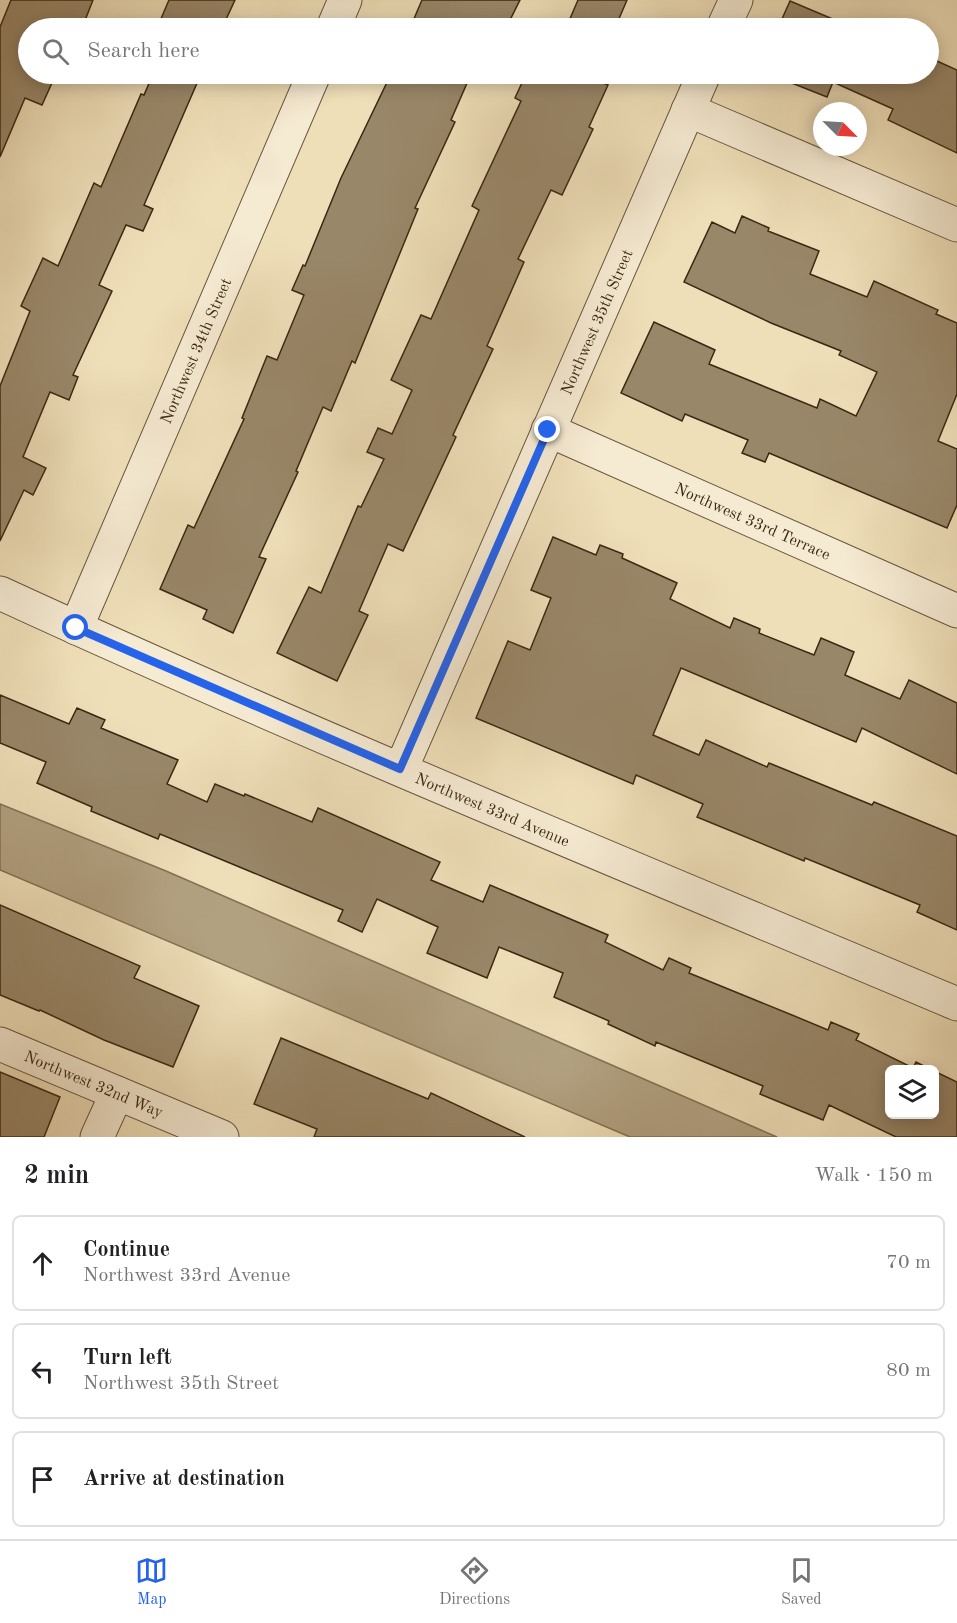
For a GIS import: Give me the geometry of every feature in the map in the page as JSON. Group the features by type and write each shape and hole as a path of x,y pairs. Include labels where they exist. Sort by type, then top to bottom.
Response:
{"street":[{"path":"337,18 345,0"},
{"path":"728,18 736,0"},
{"name":"Northwest 34th Street","path":"76,628 310,84"},
{"name":"Northwest 35th Street","path":"400,769 700,84"},
{"path":"688,110 957,225"},
{"name":"Northwest 33rd Terrace","path":"548,430 957,611"},
{"name":"Northwest 33rd Avenue","path":"0,593 400,769 957,1004"},
{"name":"Northwest 32nd Way","path":"0,1044 222,1137"},
{"path":"97,1137 117,1093"}],"shaded area":[{"path":"0,804 166,871 777,1137 630,1137 0,870"}],"building":[{"path":"11,0 93,0 86,18 18,18 18,84 51,84 42,105 25,98 0,157 0,27"},
{"path":"169,0 235,0 227,18 161,18"},
{"path":"422,0 520,0 511,18 414,18"},
{"path":"578,0 627,0 619,18 570,18"},
{"path":"790,1 830,18 782,18"},
{"path":"939,62 957,70 957,153 888,120 893,109 837,84 939,84"},
{"path":"149,84 197,84 144,205 153,209 143,231 126,225 99,285 112,291 73,375 78,377 69,400 50,392 23,457 46,468 33,495 24,490 0,541 0,386 30,311 21,306 43,258 58,266 94,183 101,187 141,94 144,95"},
{"path":"386,84 467,84 451,120 455,122 415,208 418,209 355,363 352,361 331,411 323,407 296,471 298,472 259,557 266,559 233,633 203,619 207,610 160,589 188,525 194,528 244,419 242,418 267,356 277,360 304,295 292,290 303,265 305,266 341,178"},
{"path":"521,84 608,85 589,127 593,129 562,195 551,190 518,259 524,262 487,346 493,349 453,435 456,437 403,551 388,544 359,611 368,615 337,681 277,653 309,587 321,593 358,506 361,507 384,459 367,452 378,428 392,434 412,390 391,380 421,315 431,319 479,210 472,206 521,101 515,98"},
{"path":"794,84 832,84 827,97"},
{"path":"742,216 769,228 768,231 819,251 810,274 867,297 874,281 938,310 936,314 957,323 957,394 938,441 957,449 957,505 947,528 769,453 765,462 742,453 748,440 685,414 682,421 621,393 654,322 715,350 709,364 817,408 820,399 856,416 877,372 839,355 841,351 771,323 684,282 712,222 735,233"},
{"path":"553,537 596,555 600,545 623,554 622,558 677,583 670,599 730,628 734,618 760,629 759,633 814,655 821,638 854,652 845,675 900,699 909,680 957,703 957,774 862,728 856,742 681,668 653,735 699,755 706,740 767,767 769,763 872,805 874,802 957,836 957,930 917,912 920,905 697,817 703,804 636,775 633,784 476,718 508,641 530,650 551,598 531,590"},
{"path":"0,695 69,724 77,708 105,720 101,728 178,760 167,784 207,802 215,784 312,822 318,808 440,862 431,880 483,902 490,885 608,935 605,942 663,970 669,958 691,968 689,973 828,1030 831,1022 859,1034 856,1040 907,1065 885,1065 885,1119 939,1119 939,1073 957,1082 957,1137 896,1137 829,1105 823,1120 760,1094 763,1086 656,1042 655,1046 608,1024 609,1021 554,997 563,973 499,947 487,978 427,953 438,927 377,899 362,932 338,921 343,910 160,834 158,839 91,811 92,807 37,783 46,762 0,743"},
{"path":"0,905 140,966 134,978 199,1006 173,1067 0,995"},
{"path":"281,1038 428,1099 431,1093 525,1137 314,1137 317,1129 254,1104"},
{"path":"0,1072 60,1097 44,1137 0,1137"}],"route":[{"path":"76,628 400,769 548,430"}]}
